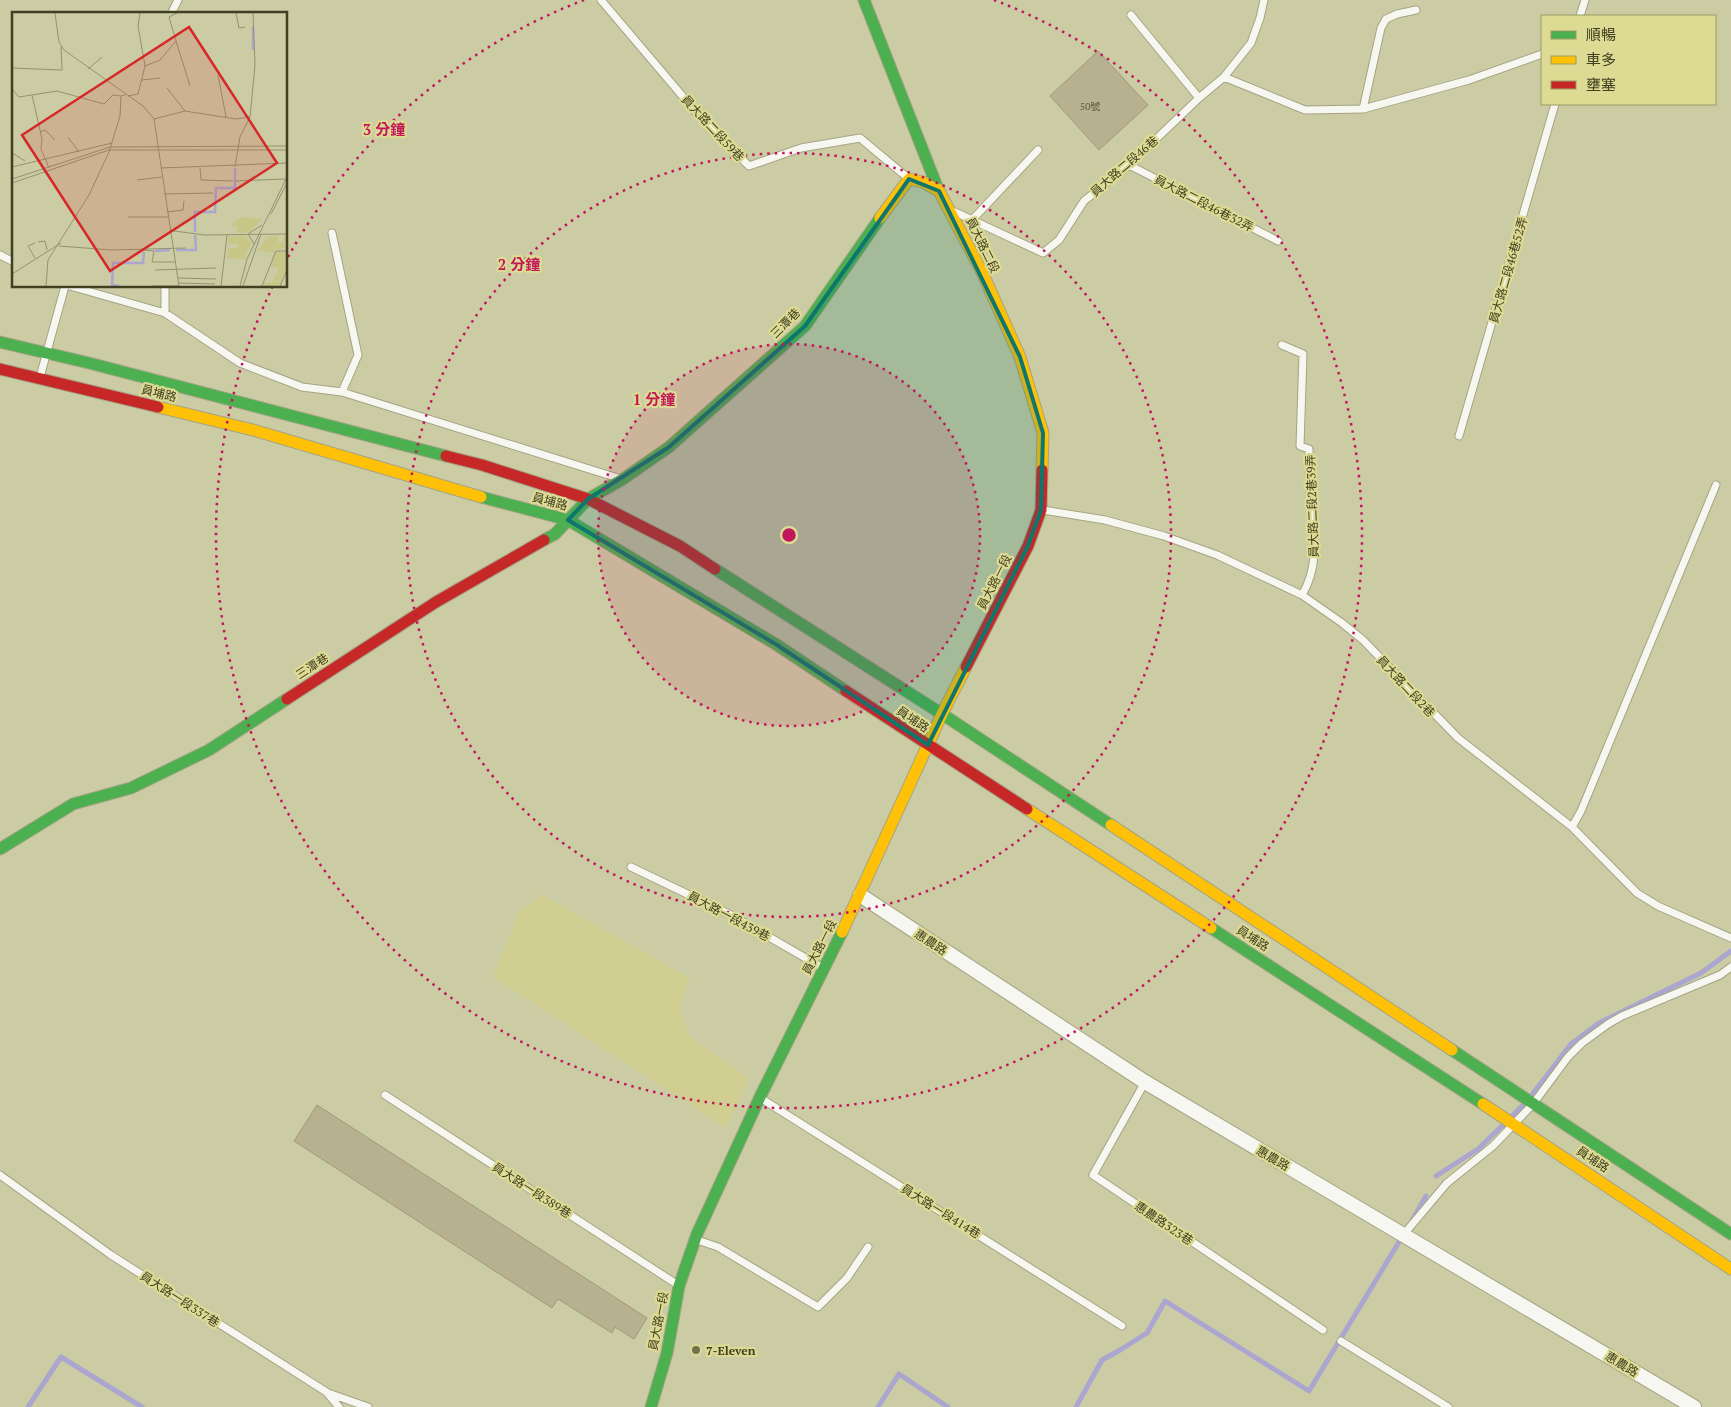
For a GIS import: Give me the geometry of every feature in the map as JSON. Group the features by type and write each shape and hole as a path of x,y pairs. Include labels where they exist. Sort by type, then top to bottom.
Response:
{"street":[{"name":"員大路二段","path":"864,0 940,191 982,272 1020,356 1042,433 1041,510"},
{"path":"909,179 923,182 940,191"},
{"name":"三潭巷","path":"0,849 73,804 131,788 209,750 436,602 556,534 588,498 623,479 669,447 805,326 855,252 909,179"},
{"name":"員埔路","path":"0,342 482,465 588,498 680,546 942,714 1731,1234"},
{"name":"員埔路","path":"0,369 253,430 534,512 568,520 777,645 928,745 1513,1122 1731,1269"},
{"name":"員大路一段","path":"651,1407 667,1352 679,1286 695,1239 760,1097 860,895 942,714 1028,546 1041,510"},
{"name":"惠農路","path":"860,895 1145,1082 1694,1407"}],"lane":[{"path":"172,12 178,0"},
{"name":"員大路二段59巷","path":"601,0 701,118 749,166 801,148 860,138 909,179"},
{"name":"員大路二段46巷","path":"950,210 1043,253 1059,240 1084,202 1129,164 1224,76 1251,43 1264,0"},
{"path":"1580,15 1584,0"},
{"path":"1363,109 1381,28 1386,19 1397,14 1416,10"},
{"path":"1131,16 1199,98"},
{"path":"1224,76 1305,110 1363,109 1469,80 1541,54"},
{"name":"員大路二段46巷52弄","path":"1460,436 1555,105"},
{"path":"972,220 1038,150"},
{"name":"員大路二段46巷32弄","path":"1129,164 1278,241"},
{"path":"332,234 358,355 342,392"},
{"path":"0,255 12,261"},
{"path":"40,378 64,288"},
{"path":"77,288 165,313 240,363 302,388 342,392 623,479"},
{"path":"165,288 165,313"},
{"name":"員大路二段2巷39弄","path":"1282,345 1303,354 1300,446 1310,449 1310,491 1315,553 1312,574 1302,595"},
{"path":"1572,827 1581,811 1716,485"},
{"name":"員大路二段2巷","path":"1041,510 1105,520 1164,536 1217,555 1302,595 1363,640 1458,738 1572,827 1627,884 1647,901 1731,938"},
{"name":"員大路一段439巷","path":"631,867 731,915 824,969"},
{"path":"1404,1234 1447,1183 1493,1146 1513,1122 1533,1104 1568,1057 1582,1043 1622,1016 1720,975 1731,967"},
{"name":"惠農路323巷","path":"1145,1082 1093,1175 1324,1330"},
{"name":"員大路一段389巷","path":"385,1095 679,1286"},
{"name":"員大路一段414巷","path":"760,1097 1122,1326"},
{"name":"員大路一段337巷","path":"0,1175 111,1255 328,1393 368,1407"},
{"path":"695,1239 718,1247 818,1307 847,1278 868,1247"},
{"path":"1341,1341 1448,1407"},
{"path":"328,1393 339,1407"}],"highlighted area":[{"path":"909,179 939,191 1020,357 1043,433 1041,510 1028,546 928,745 777,645 568,520 588,499 669,447 805,326"}],"shaded area":[{"path":"542,895 690,978 679,1005 690,1037 749,1078 726,1128 493,977 520,910"}],"building":[{"path":"1098,51 1148,105 1099,150 1050,96"},
{"path":"317,1105 647,1318 634,1339 615,1327 612,1333 558,1299 552,1308 294,1141"}],"waterway":[{"path":"1531,1096 1571,1044 1599,1023 1701,973 1731,951"},
{"path":"1512,1116 1526,1102"},
{"path":"1436,1176 1478,1149 1504,1124"},
{"path":"1413,1219 1426,1196"},
{"path":"1076,1407 1102,1360 1147,1333 1165,1301 1309,1391 1402,1237"},
{"path":"28,1407 61,1357 142,1407"},
{"path":"878,1407 899,1374 948,1407"}],"traffic: fast":[{"path":"864,0 938,189"},
{"path":"544,540 555,534 588,499 623,479 669,447 805,326 880,218"},
{"path":"0,342 89,363 446,456"},
{"path":"481,497 568,520 777,645 846,691"},
{"path":"715,569 1111,825"},
{"path":"0,849 73,804 131,788 209,750 287,699"},
{"path":"1211,928 1483,1104"},
{"path":"651,1407 667,1353 679,1286 697,1234 760,1097 842,932"},
{"path":"1452,1050 1731,1234"}],"traffic: slow":[{"path":"880,218 909,179 923,182 939,191"},
{"path":"938,189 982,272 1020,357 1043,433 1042,470"},
{"path":"158,407 253,430 481,497"},
{"path":"842,932 942,714 966,667"},
{"path":"1027,809 1211,928"},
{"path":"1111,825 1452,1050"},
{"path":"1483,1104 1731,1269"}],"traffic: jam":[{"path":"0,369 158,407"},
{"path":"446,456 482,465 588,499 680,546 715,569"},
{"path":"966,667 1028,546 1041,510 1042,470"},
{"path":"287,699 436,602 544,540"},
{"path":"846,691 1027,809"}],"place":[{"name":"7-Eleven","path":"696,1350"}]}
